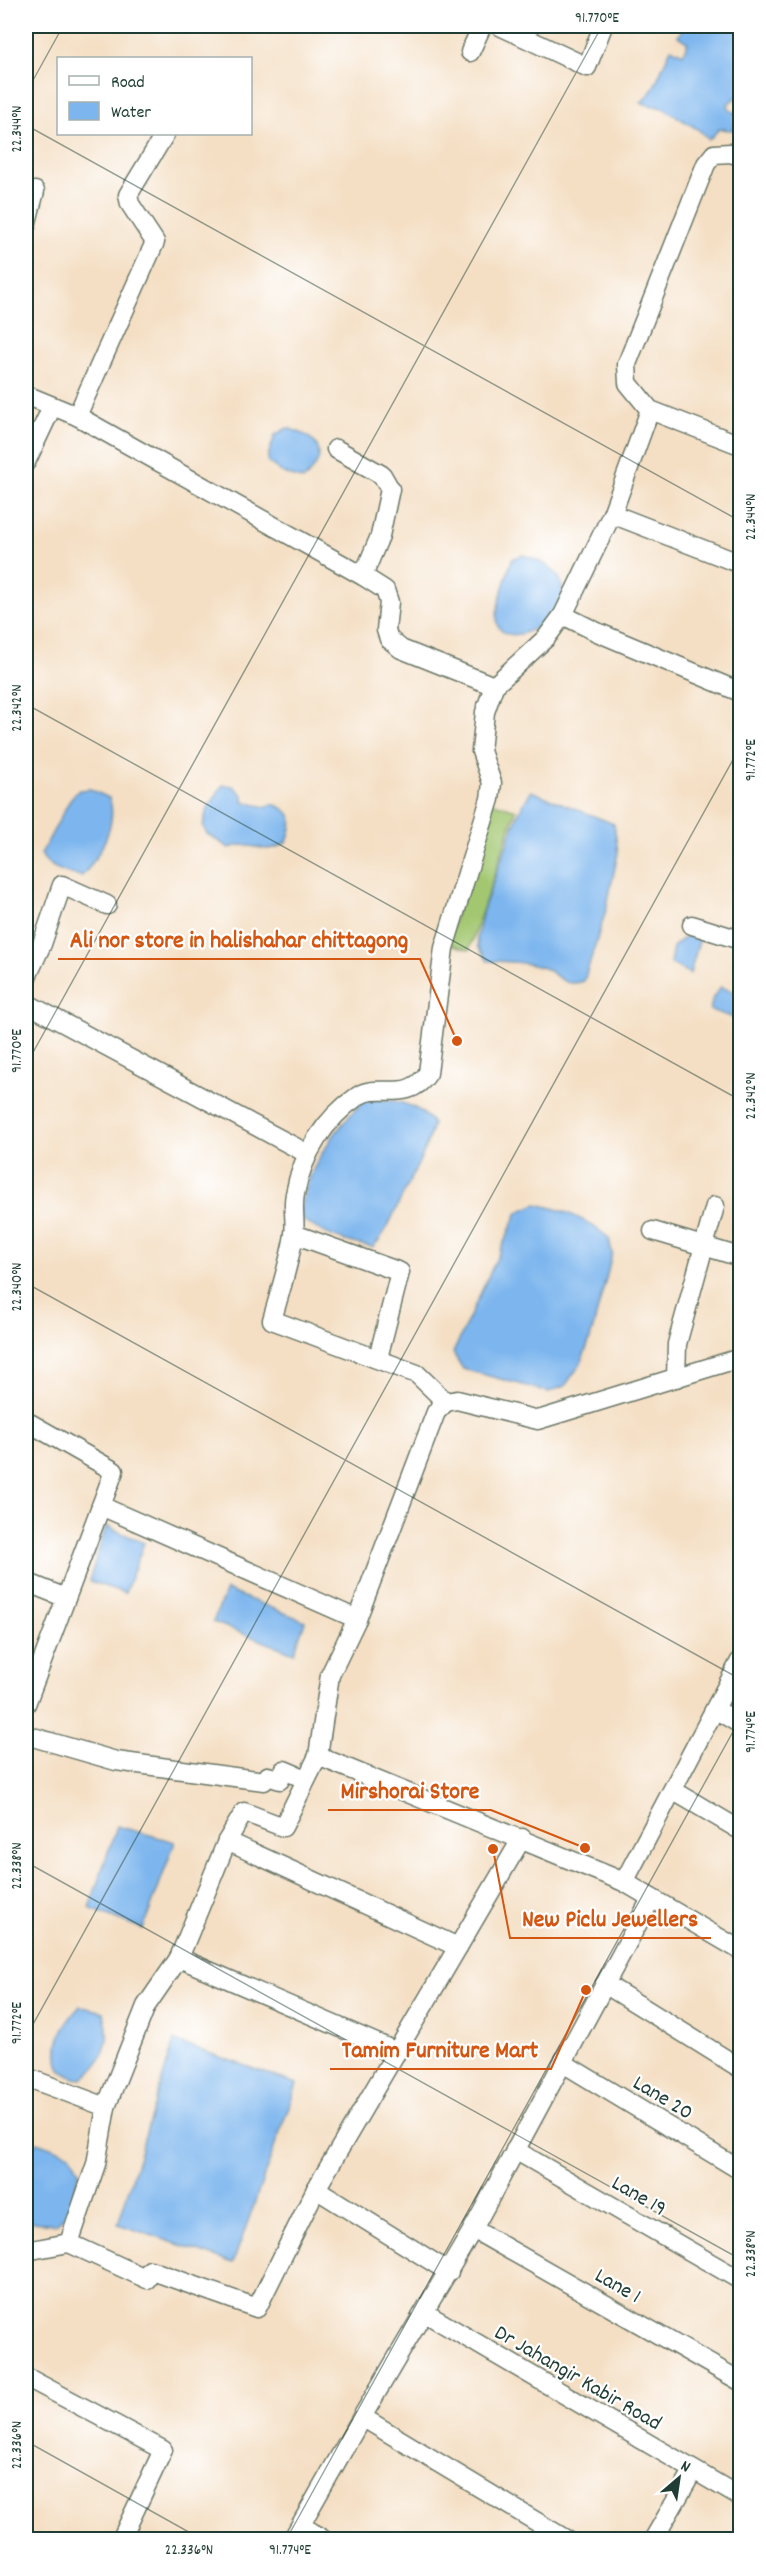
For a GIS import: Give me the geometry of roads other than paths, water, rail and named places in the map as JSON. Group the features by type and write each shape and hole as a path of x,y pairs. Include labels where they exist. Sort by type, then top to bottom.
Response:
{"street":[{"path":"470,52 482,26"},
{"path":"500,26 586,67 603,26"},
{"path":"77,416 155,242 130,204 128,195 164,135"},
{"path":"741,156 730,153 714,154 706,164 627,364 628,383 650,410 741,445"},
{"path":"26,226 34,191"},
{"path":"26,395 77,416 363,576 385,590 388,602 386,630 388,639 402,649 494,686"},
{"path":"26,462 52,407"},
{"path":"446,1402 417,1374 272,1320 294,1234 295,1195 308,1154 333,1116 360,1094 402,1090 421,1084 428,1073 444,948 490,799 492,783 481,751 485,712 494,686 546,638 563,615 612,514 650,410"},
{"path":"336,449 382,475 390,489 380,536 363,576"},
{"path":"612,514 733,561"},
{"path":"563,615 597,632 741,692"},
{"path":"26,979 42,944 62,885 107,905"},
{"path":"692,925 741,940"},
{"path":"26,1003 308,1154"},
{"path":"676,1378 677,1344 715,1206"},
{"path":"654,1231 741,1257"},
{"path":"294,1234 400,1272 378,1358"},
{"path":"69,2243 96,2164 106,2107 146,2006 179,1958 227,1841 244,1812 283,1827 318,1756 330,1675 357,1619 436,1412 446,1402 457,1401 538,1420 741,1358"},
{"path":"26,1421 114,1471 26,1704"},
{"path":"101,1506 357,1619"},
{"path":"26,1582 66,1598"},
{"path":"624,1882 741,1661"},
{"path":"714,1709 741,1724"},
{"path":"26,1735 128,1763 264,1782 268,1776 280,1780 284,1770 305,1779"},
{"path":"318,1756 522,1838 624,1882 741,1950"},
{"path":"674,1791 741,1830"},
{"path":"26,2251 69,2243 147,2279 150,2270 257,2308 316,2189 522,1838"},
{"path":"227,1841 458,1947"},
{"path":"324,2540 296,2532 473,2229 651,1899"},
{"path":"179,1958 397,2052"},
{"path":"604,1984 741,2068"},
{"name":"Lane 20","path":"563,2063 741,2170"},
{"path":"26,2077 106,2107"},
{"name":"Lane 19","path":"515,2150 741,2280"},
{"path":"316,2189 448,2272"},
{"name":"Lane 1","path":"473,2229 741,2381"},
{"name":"Dr Jahangir Kabir Road","path":"425,2313 741,2497"},
{"path":"26,2377 163,2450 121,2540"},
{"path":"362,2417 567,2540"},
{"path":"653,2540 693,2471"}],"water":[{"path":"684,26 740,26 740,94 728,104 730,110 740,115 733,130 719,129 709,140 699,130 663,108 641,103 653,89 671,48 683,54 688,43 678,36"},
{"path":"287,428 307,436 318,448 317,463 303,480 283,473 268,462 275,435"},
{"path":"523,555 550,568 561,583 561,599 552,614 539,626 523,633 508,634 498,626 497,613 512,559"},
{"path":"223,785 233,786 243,795 243,802 266,807 272,804 285,810 292,823 287,842 270,849 245,845 229,848 207,834 203,826 207,809"},
{"path":"90,789 109,798 111,818 100,850 82,876 53,867 41,854 71,798 79,790"},
{"path":"531,791 614,824 618,853 606,910 584,981 570,983 535,965 488,961 478,947 477,937 483,910 518,814"},
{"path":"689,934 699,941 690,974 670,963 673,947"},
{"path":"721,987 740,994 740,1020 710,1010 713,997"},
{"path":"366,1099 394,1101 412,1106 433,1124 414,1174 388,1226 373,1247 334,1237 299,1217 307,1184 322,1152 342,1124"},
{"path":"536,1204 566,1212 583,1220 609,1238 612,1253 590,1339 580,1365 565,1386 549,1392 463,1369 453,1353 518,1212"},
{"path":"106,1526 144,1543 125,1593 89,1581"},
{"path":"226,1590 305,1621 294,1653 213,1622"},
{"path":"117,1826 175,1842 143,1929 89,1908"},
{"path":"80,2006 103,2012 107,2031 105,2049 101,2057 82,2079 74,2078 60,2070 58,2060 61,2035 68,2021"},
{"path":"174,2041 297,2084 233,2263 118,2224"},
{"path":"37,2142 70,2154 79,2171 74,2196 66,2215 56,2224 31,2222 26,2219 26,2160"}],"place":[{"name":"Ali nor store in halishahar chittagong","path":"457,1041"},
{"name":"Mirshorai Store","path":"585,1848"},
{"name":"New Piclu Jewellers","path":"493,1849"},
{"name":"Tamim Furniture Mart","path":"586,1990"}]}
